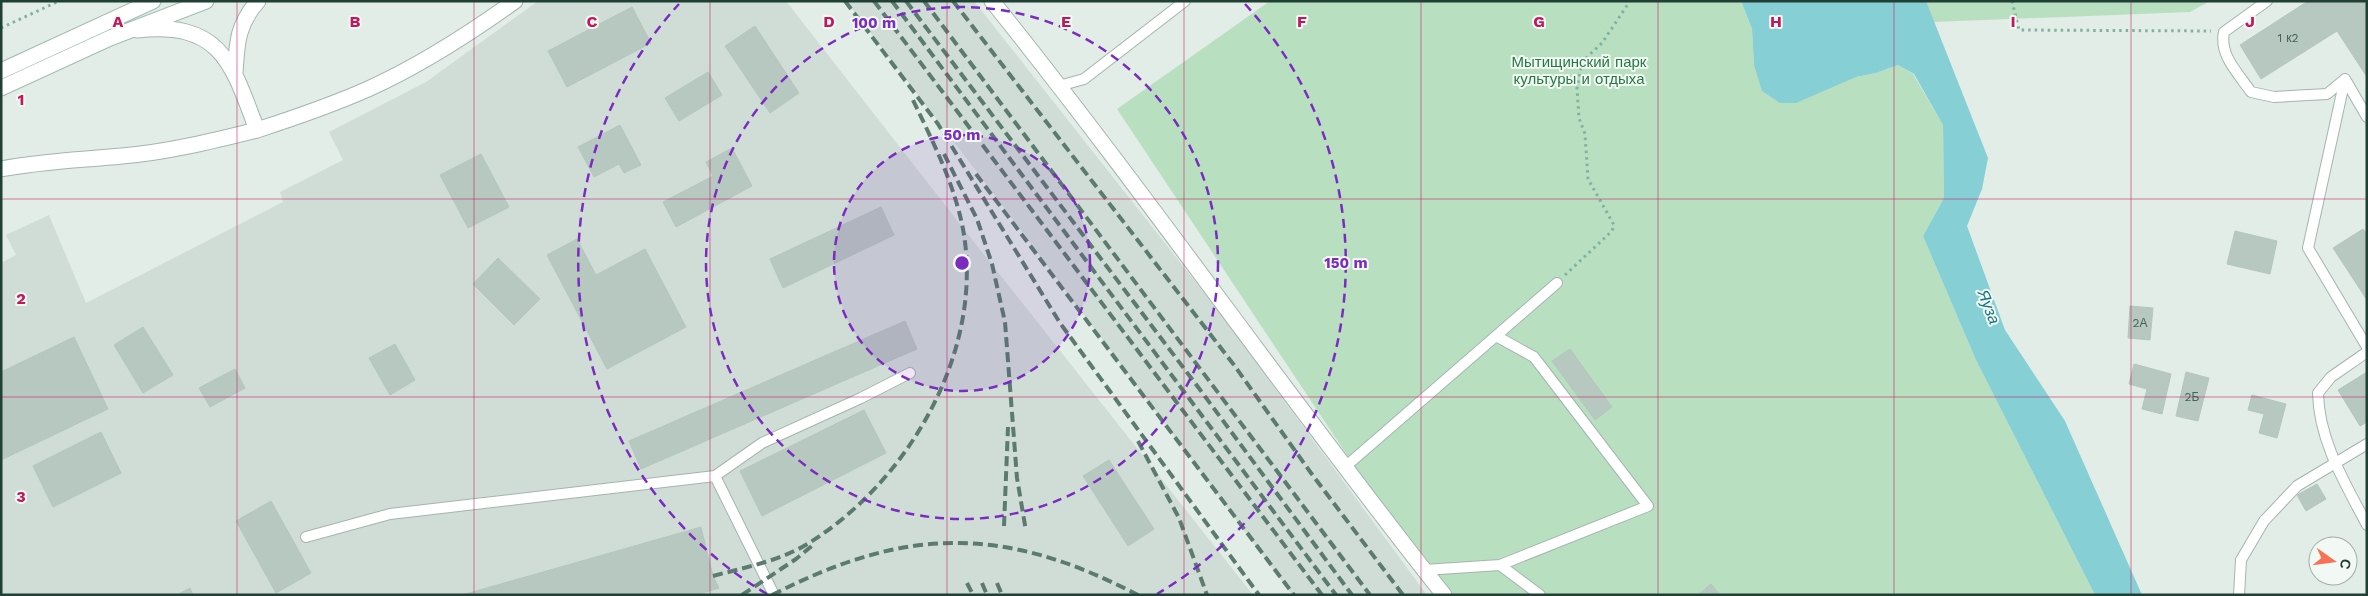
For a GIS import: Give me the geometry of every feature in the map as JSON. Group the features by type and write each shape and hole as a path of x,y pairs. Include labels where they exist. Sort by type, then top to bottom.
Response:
{"street":[{"path":"126,14 139,1"},
{"path":"1,71 153,1"},
{"path":"1,88 128,31 206,1"},
{"path":"236,73 237,39 242,22 258,1"},
{"path":"8,168 56,160 132,155 218,140 257,130 368,89 423,60 514,1"},
{"path":"992,1 1060,86 1345,467 1444,595"},
{"path":"128,31 153,28 191,32 203,38 220,51 236,73 257,130"}],"lane":[{"path":"1060,86 1084,79 1185,1"},
{"path":"2267,1 2224,32 2222,43 2224,52 2251,92 2274,97 2327,94 2345,79"},
{"path":"2345,79 2367,117"},
{"path":"2345,79 2308,248 2367,347"},
{"path":"1345,467 1557,283"},
{"path":"1424,570 1500,565 1648,506 1534,357 1496,336"},
{"path":"2367,352 2331,377 2318,393 2318,415 2335,464 2367,525"},
{"path":"306,537 390,514 715,476 762,443 861,398 910,372"},
{"path":"2239,595 2241,560 2264,521 2296,486 2367,444"},
{"path":"715,476 774,595"},
{"path":"1500,565 1540,595"}],"path":[{"path":"1,28 58,1"},
{"path":"1557,283 1612,231 1614,224 1588,179 1585,134 1579,118 1577,88 1581,68 1587,57 1602,43 1630,1"},
{"path":"2012,1 2019,30 2224,32"}],"shaded area":[{"path":"538,1 786,1 1253,595 1,595 1,263 16,255 6,235 49,215 86,303 283,202 280,192 343,160 329,132 426,82"},
{"path":"846,1 974,1 1213,304 1427,595 1292,595 1000,202"}],"green space":[{"name":"Мытищинский парк культуры и отдыха","path":"1270,1 1741,1 1752,29 1754,65 1856,77 1876,73 1898,65 1913,74 1943,125 1944,198 1923,236 1976,360 2095,595 1440,595 1117,109"},
{"path":"1926,1 2210,1 2190,12 1933,22"}],"water":[{"name":"Яуза","path":"1741,1 1926,1 1988,158 1982,189 1967,226 2005,330 2065,421 2142,595 2095,595 1976,360 1923,236 1944,198 1943,125 1914,74 1898,65 1876,73 1856,77 1796,103 1780,103 1762,91 1754,65 1752,29"}],"building":[{"path":"2308,1 2365,1 2367,4 2367,77 2337,31 2261,79 2240,45"},
{"path":"632,7 651,43 567,87 548,51"},
{"path":"755,26 799,93 770,113 725,46"},
{"path":"708,72 722,95 679,121 665,98"},
{"path":"620,125 641,165 624,173 619,164 594,177 578,147"},
{"path":"732,148 752,186 676,227 663,202 713,176 706,162"},
{"path":"481,154 509,207 468,228 440,175"},
{"path":"881,207 894,235 783,288 770,259"},
{"path":"2363,229 2367,234 2367,300 2333,248"},
{"path":"2235,231 2277,241 2270,274 2227,264"},
{"path":"577,239 596,275 645,249 686,327 607,369 547,255"},
{"path":"498,258 540,299 514,325 473,284"},
{"path":"2130,306 2153,308 2150,340 2128,338"},
{"path":"905,321 917,349 641,469 629,441"},
{"path":"143,327 173,375 143,393 114,345"},
{"path":"74,337 108,409 1,460 1,372"},
{"path":"395,344 415,380 390,395 369,358"},
{"path":"1570,349 1612,407 1595,420 1552,361"},
{"path":"2134,364 2171,374 2162,414 2142,409 2147,389 2129,384"},
{"path":"235,369 245,388 210,407 199,388"},
{"path":"2186,372 2209,378 2198,421 2176,416"},
{"path":"2367,372 2367,422 2360,426 2338,390"},
{"path":"2252,395 2286,404 2277,438 2259,433 2264,414 2248,410"},
{"path":"864,410 886,453 762,516 740,471"},
{"path":"101,432 121,473 53,507 33,466"},
{"path":"1109,460 1154,529 1128,546 1083,476"},
{"path":"2317,484 2326,499 2306,511 2297,495"},
{"path":"271,501 311,573 276,593 236,521"},
{"path":"701,527 713,576 719,588 696,595 462,595"},
{"path":"1711,584 1720,595 1698,595"},
{"path":"190,588 193,595 177,595"}],"railway":[{"path":"845,1 938,124 1060,323 1259,595"},
{"path":"874,1 1322,595"},
{"path":"892,1 1336,595"},
{"path":"906,1 1201,391 1352,595"},
{"path":"924,1 1370,595"},
{"path":"953,1 1234,365 1311,473 1403,595"},
{"path":"713,576 762,563 798,549 846,516 879,484 908,448 932,407 951,364 962,320 967,274 963,229 948,177 911,96"},
{"path":"944,154 977,219 992,264 1005,322 1017,478 1026,531"},
{"path":"976,174 1294,595"},
{"path":"1004,526 1008,427"},
{"path":"1138,441 1179,518 1207,595"},
{"path":"772,595 821,572 867,556 912,546 955,543 998,546 1043,556 1089,572 1138,595"},
{"path":"742,595 796,559 813,545"},
{"path":"967,583 973,595"},
{"path":"982,583 987,595"},
{"path":"997,583 1002,595"}]}
